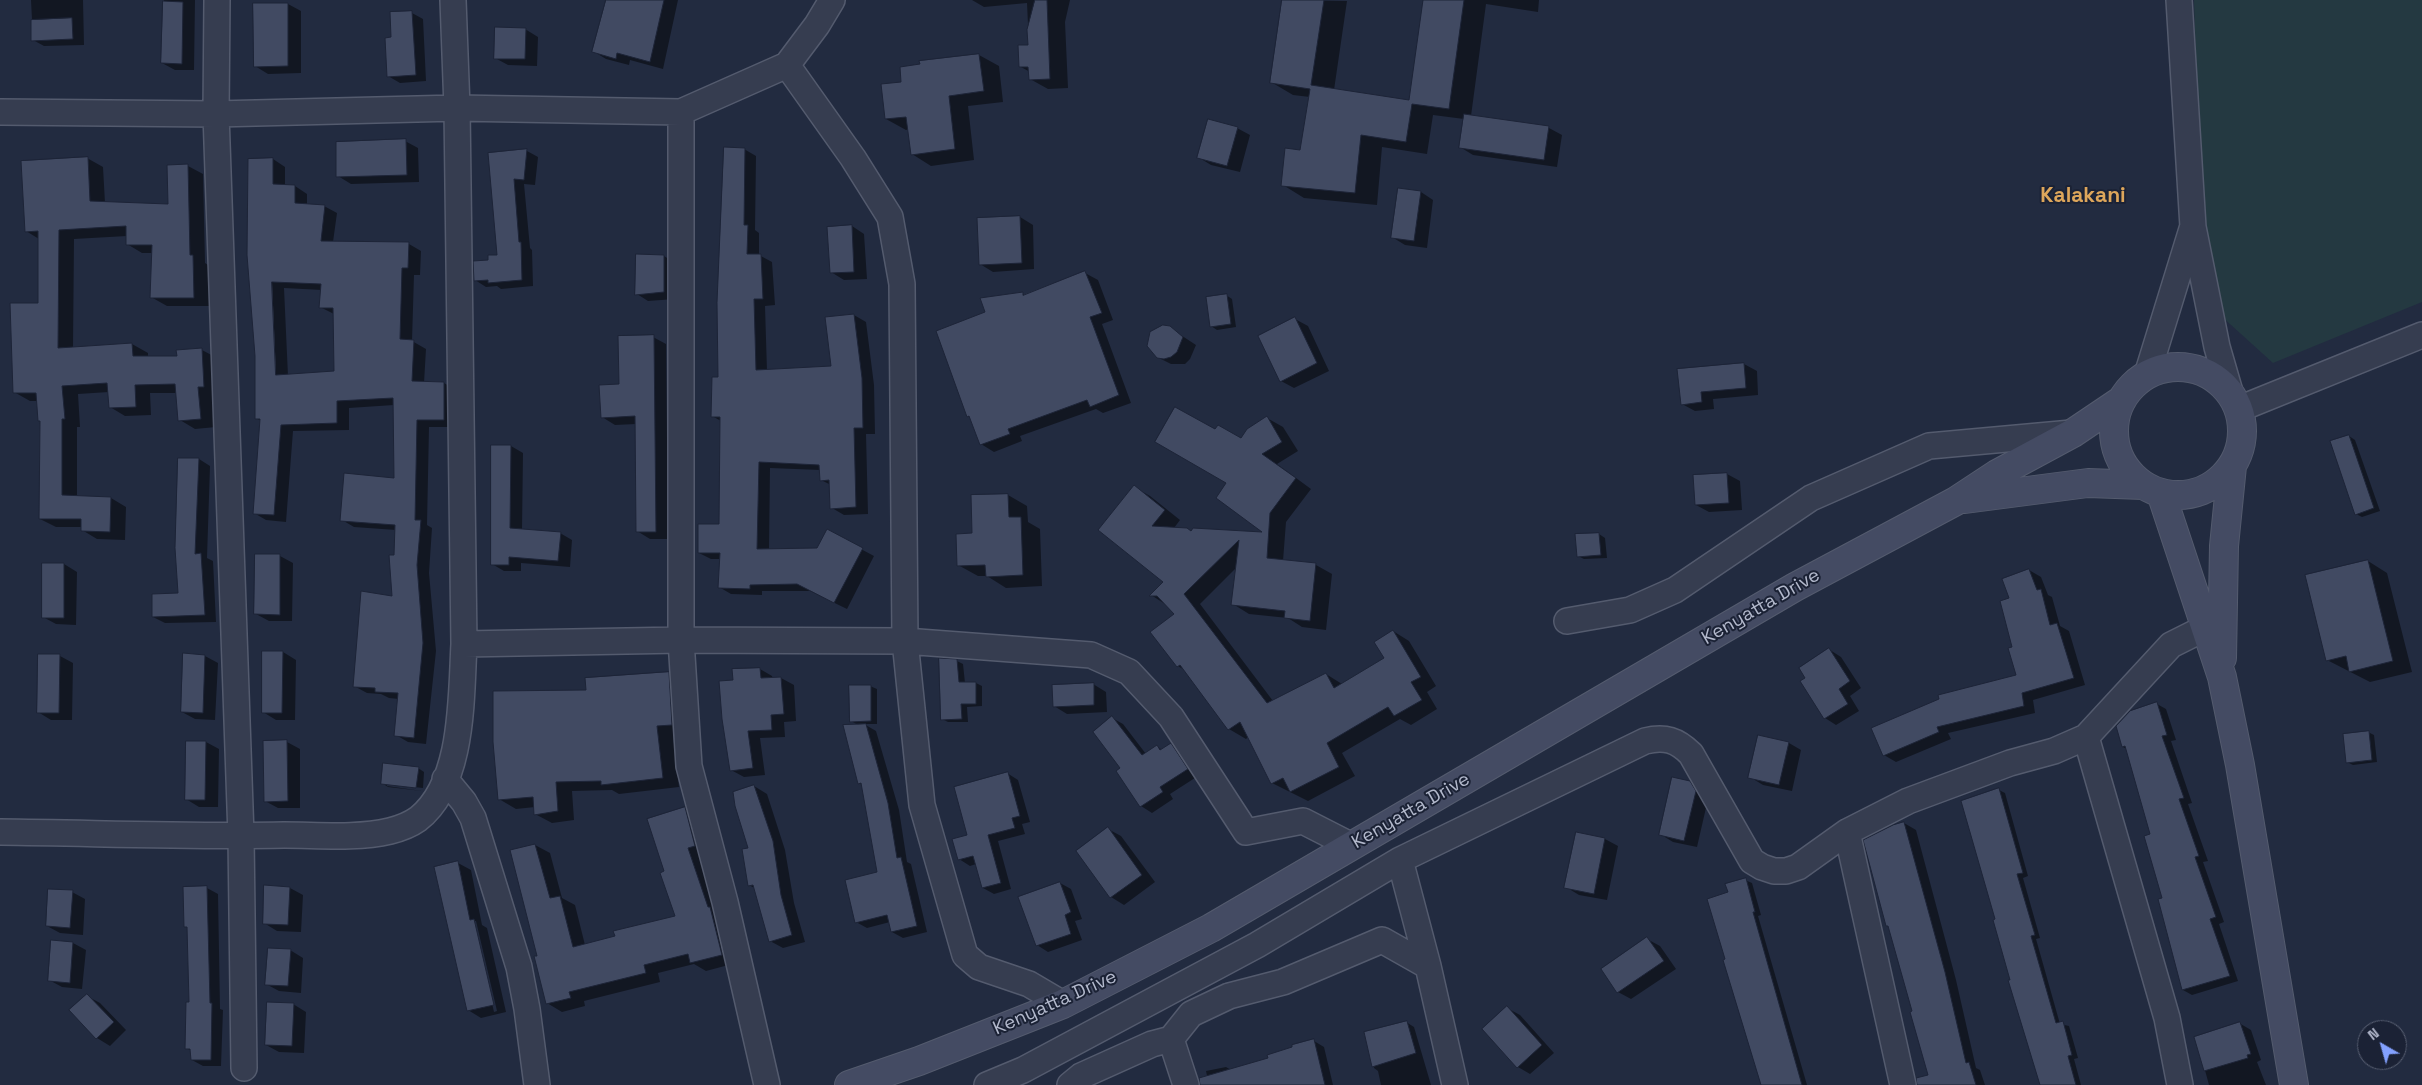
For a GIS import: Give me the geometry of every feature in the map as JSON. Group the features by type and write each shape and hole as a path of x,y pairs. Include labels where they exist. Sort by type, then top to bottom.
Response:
{"main road":[{"path":"1956,501 2088,483 2152,489 2181,495 2200,491 2218,481 2232,466 2238,453 2242,438 2234,400 2217,379 2201,370 2183,366 2164,368 2147,375 2132,385 2122,400 2115,416 2113,436 2118,455 2128,473 2152,489 2222,677 2240,765 2294,1085"},
{"path":"1956,501 1996,474 2072,433 2122,400"},
{"path":"2222,677 2224,546 2232,466"},
{"name":"Kenyatta Drive","path":"849,1085 919,1061 1063,1004 1211,928 1795,587 1956,501"}],"street":[{"path":"217,0 216,114 241,836 244,1068"},
{"path":"0,832 241,836 361,834 391,831 417,819 436,798 452,764 460,704 464,644 457,108 453,0"},
{"path":"0,112 216,114 457,108 681,112 786,65 817,25 832,0"},
{"path":"2179,0 2193,227 2217,347 2234,400 2422,335"},
{"path":"786,65 853,158 890,217 902,284 905,641 922,805 965,955 979,967 1029,984 1063,1004"},
{"path":"681,112 681,640 689,766 725,902 767,1085"},
{"path":"2147,375 2193,227"},
{"path":"1566,621 1630,610 1675,590 1811,498 1929,446 2072,433"},
{"path":"986,1085 1023,1070 1257,945 1400,860 1645,741 1658,738 1670,739 1682,744 1691,754 1752,861 1774,871 1786,871 1798,867 1847,832 1908,801 2010,763 2054,751 2086,737 2167,649 2181,639 2205,628"},
{"path":"464,644 681,640 905,641 1091,655 1129,672 1171,718 1246,832 1303,821 1352,846"},
{"path":"2086,737 2167,1018 2180,1085"},
{"path":"445,779 464,802 473,818 519,967 528,1009 537,1085"},
{"path":"1847,832 1903,1085"},
{"path":"1400,860 1428,966 1455,1085"},
{"path":"1070,1085 1081,1076 1152,1044 1170,1038 1191,1014 1229,996 1283,982 1382,940 1428,966"},
{"path":"1170,1038 1186,1085"}],"shaded area":[{"path":"2194,0 2422,0 2422,302 2273,363 2220,315 2207,244 2198,123"}],"building":[{"path":"606,0 664,0 650,62 617,53 616,59 592,52"},
{"path":"1035,0 1047,0 1050,79 1029,80 1028,67 1019,67 1018,45 1028,45 1027,30"},
{"path":"1282,0 1324,0 1311,85 1409,100 1423,0 1464,0 1449,109 1412,104 1406,142 1361,135 1355,193 1281,186 1285,148 1300,150 1310,89 1270,83"},
{"path":"163,1 183,2 182,64 161,63"},
{"path":"253,3 288,3 288,66 254,67"},
{"path":"412,11 416,75 387,77 385,38 391,37 390,12"},
{"path":"72,18 73,39 31,41 31,20"},
{"path":"495,27 526,28 525,59 494,59"},
{"path":"979,54 984,91 949,96 955,149 911,155 906,117 885,119 881,84 901,82 900,67 920,64 919,61"},
{"path":"1464,114 1549,126 1544,160 1459,148"},
{"path":"1208,119 1238,127 1227,166 1197,158"},
{"path":"406,139 407,175 336,177 336,142"},
{"path":"724,147 745,148 744,225 748,225 747,254 761,254 763,299 754,299 756,370 831,366 825,317 854,314 862,378 863,428 854,428 856,507 830,509 829,480 820,481 819,465 759,462 757,549 817,548 827,529 863,548 834,603 797,584 750,585 750,589 718,588 720,553 698,553 698,524 719,524 720,417 711,417 712,377 718,377 717,303"},
{"path":"527,149 524,180 514,179 519,242 521,242 522,280 488,283 488,280 474,281 473,261 488,260 488,255 497,255 488,153"},
{"path":"88,157 90,201 168,204 167,165 188,164 190,255 193,255 194,298 150,298 152,245 126,245 126,226 59,230 58,348 132,343 133,356 177,356 176,350 202,348 204,387 198,387 201,419 178,421 175,384 135,385 136,407 109,408 107,383 62,386 65,419 62,419 62,495 111,497 110,532 81,531 81,519 39,519 40,421 38,421 36,393 13,393 10,303 38,303 38,231 25,232 21,161"},
{"path":"273,158 273,184 295,185 295,203 325,205 321,241 409,242 408,268 402,268 400,339 414,340 412,381 444,382 444,420 417,420 415,520 421,520 417,565 423,643 414,738 394,736 398,693 375,692 375,688 353,687 361,591 392,596 389,555 394,555 395,525 340,521 344,473 394,478 393,398 337,401 337,423 281,425 274,515 253,514 260,419 255,419 255,356 247,255 248,159","holes":["272,282 321,284 319,308 333,308 334,371 276,375"]},
{"path":"1398,188 1421,191 1414,241 1391,238"},
{"path":"1020,216 1022,263 979,265 977,218"},
{"path":"852,225 854,272 830,273 827,227"},
{"path":"636,254 664,255 664,292 635,295"},
{"path":"1085,271 1102,313 1090,317 1119,395 1090,407 1087,400 1008,429 1010,434 980,445 969,416 967,417 936,331 985,312 980,298 1023,292 1023,295"},
{"path":"1227,294 1231,324 1210,327 1206,297"},
{"path":"1295,317 1317,363 1280,382 1258,336"},
{"path":"1163,325 1170,326 1183,337 1177,352 1171,357 1164,359 1157,358 1147,346 1150,332"},
{"path":"654,335 656,532 636,532 635,416 601,418 599,385 619,384 618,336"},
{"path":"1744,363 1746,388 1701,392 1702,402 1681,405 1677,369"},
{"path":"1175,407 1215,429 1218,425 1241,438 1247,429 1267,416 1282,442 1262,454 1296,478 1270,513 1267,558 1316,563 1310,621 1284,618 1285,611 1231,605 1239,540 1184,594 1267,703 1326,673 1334,688 1384,658 1374,642 1393,630 1421,677 1411,682 1422,700 1394,716 1388,707 1327,743 1339,767 1290,792 1283,778 1271,784 1240,722 1228,730 1180,665 1177,667 1150,632 1174,614 1157,596 1149,596 1163,582 1098,530 1134,485 1165,510 1152,526 1187,528 1191,531 1193,528 1262,532 1216,498 1226,483 1155,442"},
{"path":"2349,435 2374,508 2355,515 2330,441"},
{"path":"491,445 511,445 510,528 561,532 558,561 509,557 509,565 491,565"},
{"path":"178,458 199,458 195,554 201,553 205,615 152,617 152,594 178,593 175,548"},
{"path":"1727,473 1729,503 1695,505 1693,475"},
{"path":"1008,494 1009,517 1021,517 1023,575 986,577 985,565 957,566 956,534 972,533 971,495"},
{"path":"1599,533 1601,555 1577,557 1575,534"},
{"path":"255,554 280,554 280,615 254,614"},
{"path":"2368,560 2393,661 2349,672 2346,656 2326,661 2305,575"},
{"path":"42,563 64,563 64,618 42,618"},
{"path":"2029,569 2037,590 2041,589 2050,625 2057,623 2074,678 2022,693 2024,706 1937,727 1939,732 1883,756 1871,728 1939,699 1938,695 2016,675 2008,648 2012,647 2000,601 2009,598 2002,579"},
{"path":"1829,648 1850,681 1839,689 1848,704 1824,719 1800,681 1805,678 1799,668"},
{"path":"262,651 283,651 282,713 262,713"},
{"path":"183,653 205,655 203,713 181,712"},
{"path":"38,654 60,654 59,713 37,713"},
{"path":"939,658 957,659 959,682 976,682 976,704 961,704 962,719 941,720"},
{"path":"760,668 761,678 781,677 784,714 771,715 772,730 748,731 753,768 730,771 722,719 719,681 733,680 732,669"},
{"path":"669,672 672,725 657,726 663,778 601,785 601,781 556,782 558,811 534,815 533,797 498,800 493,742 493,691 586,690 585,678"},
{"path":"1094,683 1094,705 1053,707 1052,685"},
{"path":"849,685 871,685 871,721 850,722"},
{"path":"2157,702 2167,735 2162,736 2184,798 2179,799 2199,856 2195,857 2216,917 2210,919 2230,976 2182,990 2158,899 2162,898 2144,836 2150,834 2125,746 2122,747 2116,726 2130,711"},
{"path":"1112,716 1142,755 1157,745 1160,750 1171,743 1188,769 1160,787 1163,792 1140,807 1116,771 1120,768 1093,732"},
{"path":"866,724 888,803 897,858 901,857 917,926 891,932 887,915 855,923 845,880 877,872 861,783 858,784 843,725"},
{"path":"2369,731 2372,760 2346,763 2343,734"},
{"path":"1758,735 1789,742 1779,785 1748,778"},
{"path":"287,740 288,801 264,802 263,741"},
{"path":"186,741 206,741 205,800 185,800"},
{"path":"383,763 419,767 416,788 381,784"},
{"path":"1008,772 1020,816 1012,818 1015,828 988,835 1001,883 982,888 973,856 958,860 952,839 967,835 954,787"},
{"path":"1672,777 1690,781 1696,791 1684,841 1659,835"},
{"path":"754,785 773,841 781,895 792,935 769,942 753,885 748,886 742,849 748,848 735,806 733,792"},
{"path":"1999,788 2023,873 2017,874 2035,935 2031,936 2056,1023 2063,1021 2072,1055 2068,1056 2076,1085 2040,1085 2008,980 2010,980 1993,920 1995,919 1961,801"},
{"path":"685,807 695,846 688,848 708,907 710,907 722,955 690,963 688,954 644,965 646,973 569,992 571,998 546,1004 534,956 537,956 510,850 535,844 550,898 560,896 573,947 615,936 613,931 675,916 660,873 664,871 647,819"},
{"path":"1904,822 1945,972 1966,1063 1969,1062 1976,1085 1917,1085 1916,1078 1928,1075 1910,1012 1912,1011 1888,926 1886,926 1863,840 1893,825"},
{"path":"1108,827 1142,875 1110,898 1076,851"},
{"path":"1576,832 1605,838 1594,894 1564,888"},
{"path":"458,861 470,920 474,919 494,1005 467,1011 434,867"},
{"path":"1746,878 1755,912 1753,912 1802,1085 1761,1085 1723,960 1725,959 1707,899 1728,892 1725,884"},
{"path":"1060,882 1071,912 1065,915 1071,934 1036,946 1018,897"},
{"path":"264,885 290,887 288,925 263,924"},
{"path":"207,886 210,1003 212,1003 211,1060 191,1060 190,1049 185,1049 186,1002 189,1002 187,927 184,927 183,887"},
{"path":"48,889 73,890 70,928 46,926"},
{"path":"1647,937 1664,961 1617,993 1601,969"},
{"path":"51,940 73,942 70,983 48,981"},
{"path":"268,948 291,949 288,986 265,985"},
{"path":"87,994 114,1022 96,1039 69,1010"},
{"path":"267,1002 294,1003 292,1046 265,1045"},
{"path":"1507,1006 1542,1045 1517,1068 1482,1029"},
{"path":"1407,1021 1416,1053 1372,1067 1364,1032"},
{"path":"2240,1022 2251,1054 2247,1055 2248,1058 2204,1071 2194,1037"},
{"path":"1314,1039 1325,1085 1200,1085 1199,1078 1268,1058 1267,1055"}],"district":[{"name":"Kalakani","path":"2083,196"}]}
